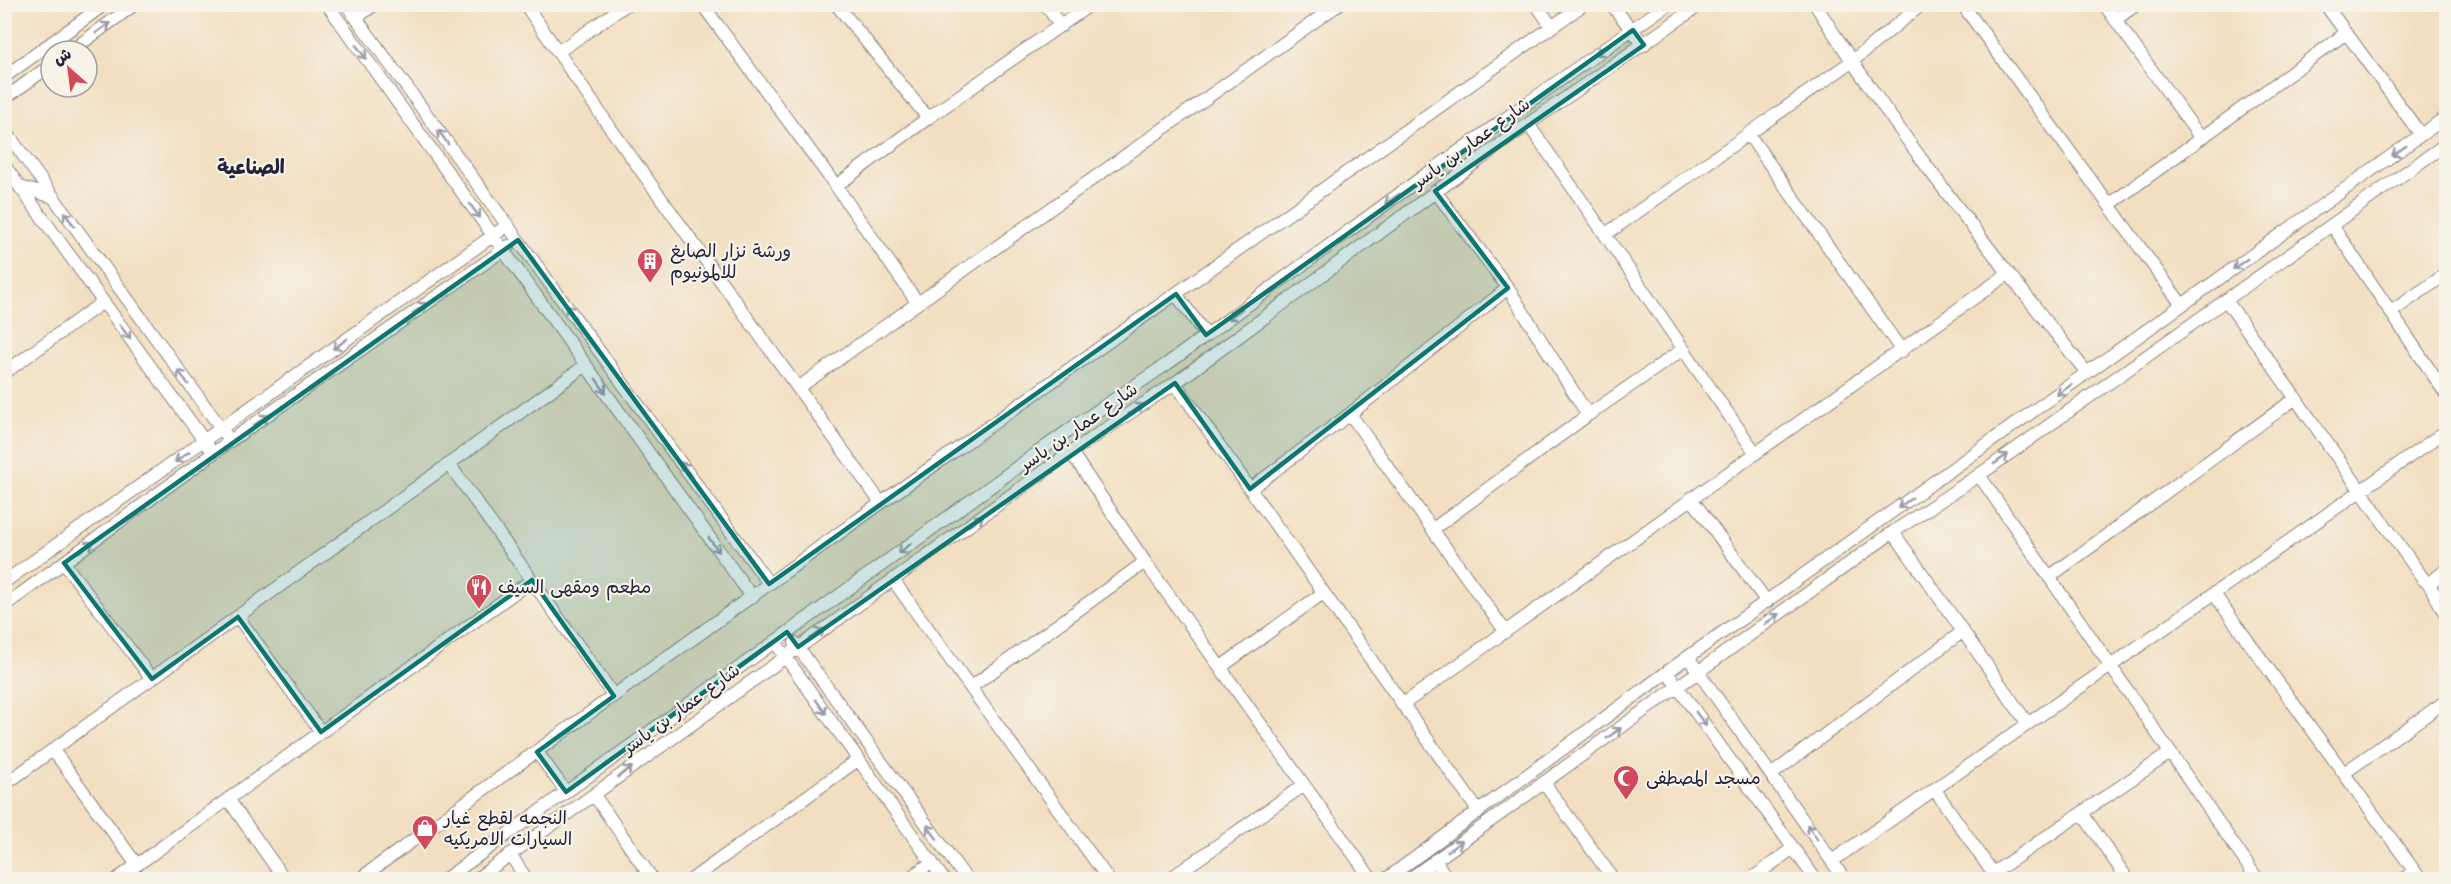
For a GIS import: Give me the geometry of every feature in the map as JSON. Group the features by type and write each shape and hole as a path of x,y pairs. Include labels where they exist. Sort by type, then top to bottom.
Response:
{"street":[{"path":"87,39 135,4"},
{"path":"327,4 752,597"},
{"path":"346,4 770,584"},
{"path":"356,18 375,4"},
{"path":"525,4 881,503"},
{"path":"558,52 627,4"},
{"path":"702,4 836,186 916,302"},
{"path":"836,4 928,118"},
{"path":"1046,4 1061,26"},
{"path":"836,186 928,118 1091,4"},
{"path":"798,388 916,302 1339,4"},
{"path":"1536,4 1552,27"},
{"path":"358,879 881,503 1584,4"},
{"path":"1611,4 1644,45"},
{"name":"شارع عمار بن ياسر","path":"444,879 1206,335 1442,163 1668,4"},
{"name":"شارع عمار بن ياسر","path":"475,879 1071,452 1175,383 1528,123 1701,4"},
{"path":"1815,4 1851,62 2008,273 2087,373"},
{"path":"1606,234 1851,62 1922,4"},
{"path":"1962,4 2182,305"},
{"path":"2104,4 2200,137"},
{"path":"2115,20 2137,4"},
{"path":"2325,4 2421,135"},
{"path":"4,77 97,7"},
{"path":"2109,205 2346,33"},
{"path":"4,99 39,74"},
{"path":"1385,879 1667,672 2446,117"},
{"path":"1528,123 1606,234 1682,350 1755,452"},
{"path":"4,129 230,441"},
{"path":"1749,135 1902,351"},
{"path":"1407,879 1893,532 1980,475 2446,144"},
{"path":"4,165 213,454"},
{"path":"20,187 54,197"},
{"path":"1435,191 1508,288 1588,415"},
{"path":"4,582 508,225"},
{"path":"2332,225 2446,394"},
{"path":"4,606 230,441 518,240"},
{"path":"1402,705 1755,452 1902,351 2008,273"},
{"path":"2391,312 2446,274"},
{"path":"1250,489 1350,414 1508,288"},
{"path":"1176,294 1206,335"},
{"path":"2226,300 2429,584 2446,615"},
{"path":"4,373 104,302"},
{"path":"1433,529 1588,415 1682,350"},
{"path":"4,785 586,366"},
{"path":"1175,383 1479,812"},
{"path":"2049,577 2296,398"},
{"path":"1350,414 1505,631"},
{"path":"1832,861 2446,430"},
{"path":"1071,452 1145,561 1372,879"},
{"path":"449,464 614,696"},
{"path":"1980,475 2258,879"},
{"path":"1691,498 1767,602"},
{"path":"1893,532 2028,724"},
{"path":"971,687 1145,561"},
{"path":"64,563 152,679"},
{"path":"2429,584 2446,570"},
{"path":"116,879 532,580"},
{"path":"893,580 1108,879"},
{"path":"1221,668 1323,593"},
{"path":"2214,594 2417,875 2402,879"},
{"path":"238,617 321,732"},
{"path":"788,632 967,879"},
{"path":"1771,774 1962,632"},
{"path":"775,642 944,879"},
{"path":"1688,657 1845,879"},
{"path":"1667,672 1816,879"},
{"path":"2344,773 2445,706"},
{"path":"53,750 137,865"},
{"path":"537,752 566,792"},
{"path":"1935,790 1995,876 2170,753"},
{"path":"691,879 859,759"},
{"path":"1544,783 1614,879"},
{"path":"1168,879 1304,785"},
{"path":"594,795 653,879"},
{"path":"228,800 285,879"},
{"path":"2082,813 2128,879"},
{"path":"1750,879 1793,848"},
{"path":"510,854 527,879"},
{"path":"1435,860 1448,879"},
{"path":"907,879 932,862"}],"highlighted area":[{"path":"1633,30 1644,45 1435,191 1508,288 1250,489 1175,383 798,647 787,632 566,792 537,752 614,696 532,580 321,732 238,617 152,679 64,563 518,240 769,584 1176,294 1206,335"}],"place":[{"name":"ورشة نزار الصايغ للالمونيوم","path":"650,284"},
{"name":"مطعم ومقهى السيف","path":"479,610"},
{"name":"مسجد المصطفى","path":"1626,801"},
{"name":"النجمه لقطع غيار السيارات الامريكيه","path":"425,851"}],"district":[{"name":"الصناعية","path":"251,167"}]}
